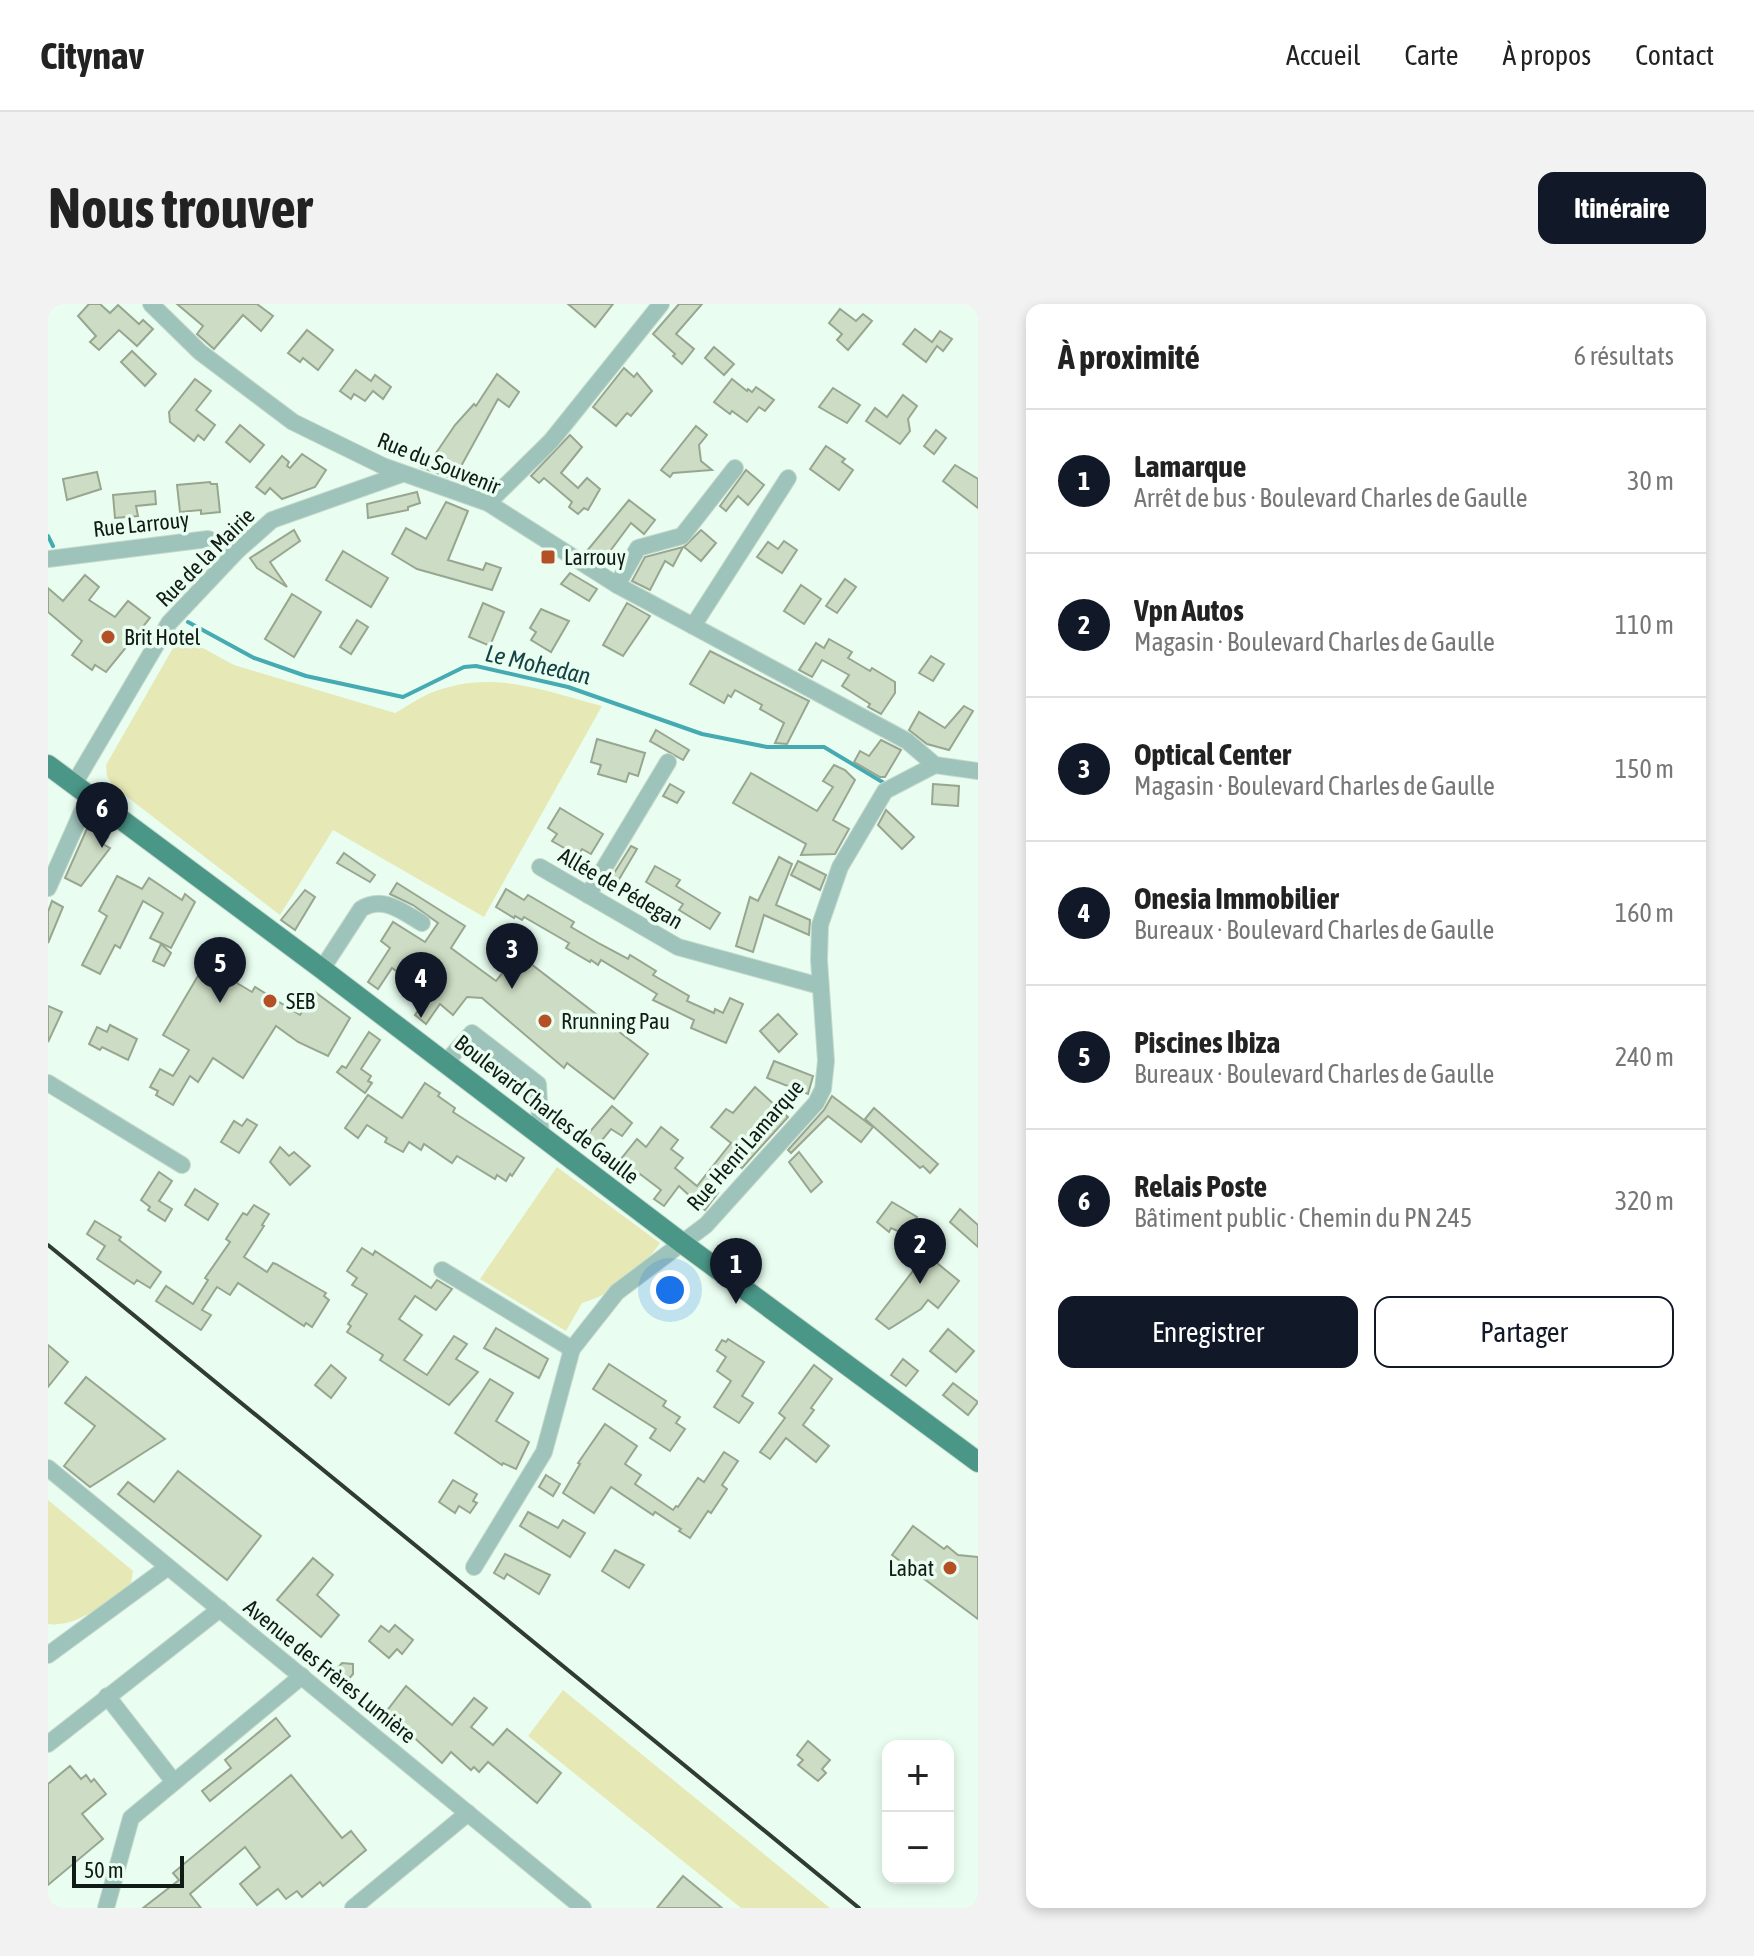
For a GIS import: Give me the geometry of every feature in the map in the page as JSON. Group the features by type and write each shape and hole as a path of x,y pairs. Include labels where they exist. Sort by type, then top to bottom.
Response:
{"main road":[{"name":"Boulevard Charles de Gaulle","path":"48,765 978,1462"}],"street":[{"name":"Rue du Souvenir","path":"151,304 200,352 293,422 402,474 488,503 617,585 907,741 935,765"},
{"path":"488,503 551,441 661,304"},
{"path":"617,585 638,548 682,536 735,468"},
{"name":"Rue de la Mairie","path":"48,888 81,790 169,623 237,551 272,520 402,474"},
{"path":"693,626 788,478"},
{"name":"Rue Larrouy","path":"48,559 208,539 237,551"},
{"path":"588,895 668,762"},
{"path":"935,765 978,771"},
{"name":"Rue Henri Lamarque","path":"474,1567 544,1452 572,1349 617,1292 706,1225 816,1103 823,1089 826,1061 820,986 820,925 840,867 885,791 935,765"},
{"name":"Allée de Pédegan","path":"540,867 678,947 820,986"},
{"path":"322,969 361,909 368,904 382,903 422,923"},
{"path":"446,1062 472,1033 538,1084 541,1137"},
{"path":"48,1083 182,1165"},
{"path":"442,1270 572,1349"},
{"name":"Avenue des Frères Lumière","path":"48,1468 583,1908"},
{"path":"48,1655 168,1567"},
{"path":"48,1744 220,1609"},
{"path":"106,1908 131,1818 302,1676"},
{"path":"107,1696 174,1782"},
{"path":"353,1908 468,1813"}],"green space":[{"path":"177,641 190,641 234,665 395,713 433,692 477,682 539,689 602,706 484,917 333,830 280,915 113,786 107,776 106,765"},
{"path":"557,1167 660,1243 626,1280 605,1294 582,1303 566,1331 480,1279"},
{"path":"48,1500 133,1571 131,1583 103,1604 71,1622 59,1624 48,1624"},
{"path":"563,1690 830,1908 741,1908 528,1736"}],"building":[{"path":"89,304 100,304 110,313 118,305 139,324 143,320 153,329 137,346 119,330 99,350 90,342 96,336 78,316"},
{"path":"177,304 257,304 273,316 261,331 243,315 214,349 197,334 203,326"},
{"path":"568,304 613,304 595,327"},
{"path":"679,304 702,304 676,334 694,349 682,364 653,334"},
{"path":"840,309 856,321 863,314 872,321 848,350 837,340 842,334 829,323"},
{"path":"915,329 932,342 940,331 952,339 943,351 937,346 926,362 903,344"},
{"path":"307,330 333,350 318,370 303,358 300,362 288,353"},
{"path":"714,347 734,364 724,375 705,358"},
{"path":"132,351 156,374 145,386 121,362"},
{"path":"624,368 634,377 637,373 652,391 631,416 627,413 616,426 593,407"},
{"path":"356,370 371,381 375,375 391,387 383,399 373,391 365,401 354,394 351,399 340,391"},
{"path":"497,374 519,392 509,407 498,399 454,479 420,467 428,453 434,456 455,425 474,404 476,406"},
{"path":"195,379 211,391 196,410 215,425 204,440 198,435 194,441 170,422 169,412"},
{"path":"732,379 747,391 752,392 756,387 774,400 765,411 759,407 747,422 732,411 730,414 714,402"},
{"path":"833,388 860,405 847,423 819,407"},
{"path":"903,395 917,406 908,419 910,431 900,444 866,421 875,408 887,417"},
{"path":"240,425 264,445 250,462 226,442"},
{"path":"696,426 707,435 699,445 701,461 712,470 673,473 670,477 661,470"},
{"path":"936,430 946,438 934,454 924,446"},
{"path":"570,435 582,447 561,473 578,488 587,478 600,489 588,510 584,508 578,514 569,507 572,502 544,478 539,483 531,476"},
{"path":"826,446 845,459 842,462 853,470 839,490 810,469"},
{"path":"302,454 326,470 315,487 282,499 270,488 265,494 256,487 282,456 289,462 287,466 290,468"},
{"path":"955,465 978,479 978,508 943,481"},
{"path":"746,470 764,485 748,505 738,496 726,511 720,506"},
{"path":"97,472 101,489 67,500 63,479"},
{"path":"217,484 220,512 180,512 177,485"},
{"path":"155,491 156,504 136,506 138,516 115,518 113,495"},
{"path":"417,492 420,503 408,507 408,510 368,518 367,504"},
{"path":"629,500 655,520 644,534 631,523 602,562 586,552"},
{"path":"446,502 468,511 448,560 483,570 486,563 501,568 492,590 417,569 392,554 406,528 426,539"},
{"path":"294,530 300,541 270,562 287,587 257,568 250,558"},
{"path":"701,530 716,543 701,561 684,547"},
{"path":"784,541 797,550 782,573 757,557 768,542 778,549"},
{"path":"683,547 673,566 665,561 650,590 632,581 645,557"},
{"path":"343,551 388,578 371,607 326,580"},
{"path":"570,573 597,589 589,601 561,584"},
{"path":"85,575 99,587 89,600 115,617 128,601 150,618 106,672 95,665 92,670 72,655 82,641 48,612 48,588 63,601"},
{"path":"845,579 856,587 837,613 826,606"},
{"path":"801,585 821,599 804,624 784,611"},
{"path":"292,594 321,612 294,657 265,639"},
{"path":"483,603 504,612 490,646 469,637"},
{"path":"627,603 650,616 623,656 603,645"},
{"path":"541,609 569,621 551,652 531,640 536,632 530,628"},
{"path":"357,620 368,627 351,654 340,647"},
{"path":"829,639 852,652 848,658 895,682 895,693 881,714 842,686 849,675 822,660 812,677 799,670 816,643 824,648"},
{"path":"710,651 809,701 787,744 775,743 784,723 760,709 762,705 735,690 724,703 690,684"},
{"path":"931,656 944,664 933,681 919,673"},
{"path":"964,706 973,711 949,750 927,744 909,730 919,712 945,728"},
{"path":"656,730 689,750 683,760 650,741"},
{"path":"597,739 645,753 638,776 629,773 626,782 598,774 601,765 591,762"},
{"path":"881,740 901,750 885,777 854,762 860,751 869,756"},
{"path":"834,765 855,780 833,820 849,829 835,854 801,855 806,844 733,803 751,773 817,811 833,787 823,781"},
{"path":"670,784 684,792 677,803 663,796"},
{"path":"933,784 959,786 958,806 932,804"},
{"path":"560,808 603,834 591,854 582,849 578,856 552,841 557,834 548,828"},
{"path":"886,810 914,837 902,849 878,825"},
{"path":"89,824 108,837 103,844 110,848 81,886 65,878"},
{"path":"631,846 637,849 618,881 611,878"},
{"path":"344,853 375,875 370,882 337,863"},
{"path":"779,857 792,864 776,905 810,920 809,935 764,915 753,952 736,946 750,897 758,901"},
{"path":"798,861 826,875 820,890 791,875"},
{"path":"655,866 680,880 676,886 720,913 710,929 679,910 683,904 646,882"},
{"path":"117,876 142,889 149,878 182,900 185,894 195,902 171,948 150,938 163,913 143,901 120,948 115,945 100,974 82,965 107,916 99,911"},
{"path":"397,883 465,926 451,948 496,981 518,954 648,1054 614,1099 567,1063 564,1068 482,998 467,997 453,1015 440,1004 426,1024 415,1015 439,980 416,964 407,979 392,968 378,989 368,982 390,948 381,941 393,922 425,942 438,923 413,905 390,894"},
{"path":"506,889 524,900 528,895 574,922 571,927 656,971 653,975 689,996 687,1001 714,1013 715,1009 723,1013 730,998 743,1004 726,1043 691,1028 694,1020 653,1000 657,994 601,960 598,965 590,962 566,948 569,943 524,917 522,920 514,918 496,907"},
{"path":"305,890 315,897 295,930 281,920"},
{"path":"52,901 63,907 48,943 48,912"},
{"path":"161,944 171,953 164,966 153,961"},
{"path":"205,964 252,992 255,987 300,1015 315,992 350,1018 328,1056 298,1042 276,1026 243,1078 213,1058 198,1082 190,1076 173,1105 156,1095 158,1091 150,1087 160,1069 173,1076 189,1050 163,1035"},
{"path":"48,1006 62,1012 48,1042"},
{"path":"778,1014 797,1034 779,1052 760,1031"},
{"path":"110,1025 137,1039 128,1060 89,1044 97,1027 107,1032"},
{"path":"369,1032 380,1040 361,1069 371,1076 368,1081 372,1083 365,1093 337,1072 342,1066 346,1068"},
{"path":"774,1061 813,1076 808,1094 767,1078"},
{"path":"425,1083 455,1108 453,1112 524,1158 512,1176 510,1174 506,1181 497,1175 495,1179 457,1156 452,1163 424,1144 421,1150 409,1142 403,1152 385,1142 387,1138 367,1125 358,1138 345,1128 368,1095 402,1118"},
{"path":"755,1087 788,1117 742,1168 733,1160 710,1187 718,1193 705,1210 679,1186 664,1206 654,1199 661,1190 640,1174 632,1183 622,1176 626,1172 617,1164 637,1139 646,1147 661,1127 678,1140 671,1149 683,1158 675,1168 697,1186 731,1143 711,1127 726,1109 733,1113"},
{"path":"832,1096 873,1127 861,1142 828,1116 791,1153 788,1150 824,1110"},
{"path":"612,1106 632,1123 622,1136 611,1129 593,1151 581,1142"},
{"path":"874,1108 938,1164 930,1173 923,1166 920,1168 865,1119"},
{"path":"247,1119 257,1125 239,1153 221,1142 234,1121 242,1126"},
{"path":"280,1147 289,1156 294,1152 310,1166 290,1185 270,1162"},
{"path":"799,1152 822,1182 811,1192 789,1162"},
{"path":"159,1172 172,1181 159,1201 172,1209 165,1221 148,1210 150,1207 141,1200"},
{"path":"195,1189 218,1204 208,1220 185,1205"},
{"path":"892,1202 917,1217 909,1236 891,1228 889,1232 877,1222"},
{"path":"254,1205 269,1214 244,1257 267,1272 273,1263 276,1264 326,1293 324,1296 329,1300 312,1327 306,1323 304,1326 238,1283 230,1295 217,1287 202,1310 211,1315 201,1330 156,1301 166,1286 193,1304 208,1280 205,1278 230,1242 226,1239 243,1213 247,1215"},
{"path":"960,1209 978,1225 978,1247 950,1222"},
{"path":"95,1221 121,1237 119,1240 161,1272 150,1288 137,1280 134,1284 97,1259 105,1246 87,1234"},
{"path":"362,1248 373,1255 375,1251 431,1288 437,1280 452,1289 436,1310 415,1296 399,1319 422,1335 404,1360 427,1375 454,1336 467,1344 456,1359 478,1372 449,1405 380,1360 383,1355 347,1332 351,1326 348,1324 367,1294 352,1285 357,1278 347,1271"},
{"path":"926,1254 959,1281 938,1308 928,1300 921,1309 889,1329 876,1319"},
{"path":"496,1328 548,1359 539,1378 484,1348"},
{"path":"948,1329 974,1351 956,1372 930,1351"},
{"path":"728,1339 764,1362 742,1396 753,1403 739,1423 714,1407 731,1381 717,1371 726,1357 716,1350 722,1340 726,1342"},
{"path":"48,1345 68,1362 48,1387"},
{"path":"903,1359 918,1371 906,1386 891,1375"},
{"path":"609,1364 666,1401 663,1406 680,1417 676,1423 685,1429 670,1451 650,1438 656,1429 593,1389"},
{"path":"331,1365 346,1378 331,1398 315,1385"},
{"path":"814,1365 832,1379 803,1425 829,1446 816,1462 786,1438 770,1459 760,1452 785,1418 779,1413"},
{"path":"86,1377 165,1439 90,1487 64,1466 95,1426 65,1403"},
{"path":"490,1379 513,1393 496,1421 529,1442 516,1469 502,1465 455,1433"},
{"path":"953,1383 978,1402 968,1415 943,1395"},
{"path":"605,1424 637,1446 625,1464 641,1475 635,1484 673,1510 698,1478 704,1482 724,1452 738,1461 722,1485 727,1489 690,1538 655,1512 653,1515 611,1487 594,1513 563,1493 578,1463"},
{"path":"178,1471 261,1536 227,1580 118,1494 128,1482 154,1502"},
{"path":"546,1475 560,1484 553,1496 539,1487"},
{"path":"453,1480 477,1494 473,1501 477,1503 470,1513 459,1506 455,1513 439,1502"},
{"path":"528,1512 558,1528 563,1520 585,1533 570,1557 520,1526"},
{"path":"913,1526 944,1549 947,1546 958,1555 978,1557 978,1619 892,1555"},
{"path":"615,1550 644,1565 629,1588 602,1571"},
{"path":"505,1554 550,1575 539,1594 507,1574 504,1579 494,1573"},
{"path":"313,1558 333,1575 317,1595 339,1615 321,1637 277,1600"},
{"path":"395,1625 413,1640 402,1654 397,1649 389,1658 369,1641 381,1626 389,1632"},
{"path":"342,1663 353,1664 353,1674 346,1682 334,1672"},
{"path":"406,1686 452,1725 474,1698 487,1708 471,1727 493,1745 507,1729 561,1773 537,1803 488,1762 479,1772 474,1767 471,1770 451,1752 442,1763 386,1712"},
{"path":"276,1718 290,1736 210,1801 202,1791 231,1768 225,1760"},
{"path":"808,1741 830,1760 822,1769 826,1773 818,1781 798,1765 803,1760 797,1755"},
{"path":"70,1766 81,1779 86,1775 91,1782 94,1779 106,1794 82,1814 103,1839 48,1885 48,1784"},
{"path":"291,1775 342,1838 351,1831 366,1850 323,1886 320,1882 302,1897 297,1891 286,1899 278,1889 257,1905 240,1884 260,1867 245,1847 190,1894 201,1908 143,1908 179,1880 173,1873"},
{"path":"683,1876 722,1908 657,1908"}],"waterway":[{"name":"Le Mohedan","path":"48,536 53,546"},
{"name":"Le Mohedan","path":"188,622 254,658 306,676 403,697 464,667 476,666 568,687 702,734 767,747 824,747 884,783"}],"railway":[{"path":"48,1245 859,1908"}],"place":[{"name":"Larrouy","path":"548,557"},
{"name":"Brit Hotel","path":"108,637"},
{"name":"Relais Poste","path":"102,848"},
{"name":"Optical Center","path":"512,989"},
{"name":"SEB","path":"270,1001"},
{"name":"Piscines Ibiza","path":"220,1003"},
{"name":"Onesia Immobilier","path":"421,1018"},
{"name":"Rrunning Pau","path":"545,1021"},
{"name":"Vpn Autos","path":"920,1284"},
{"name":"Lamarque","path":"736,1304"},
{"name":"Labat","path":"950,1568"}]}
